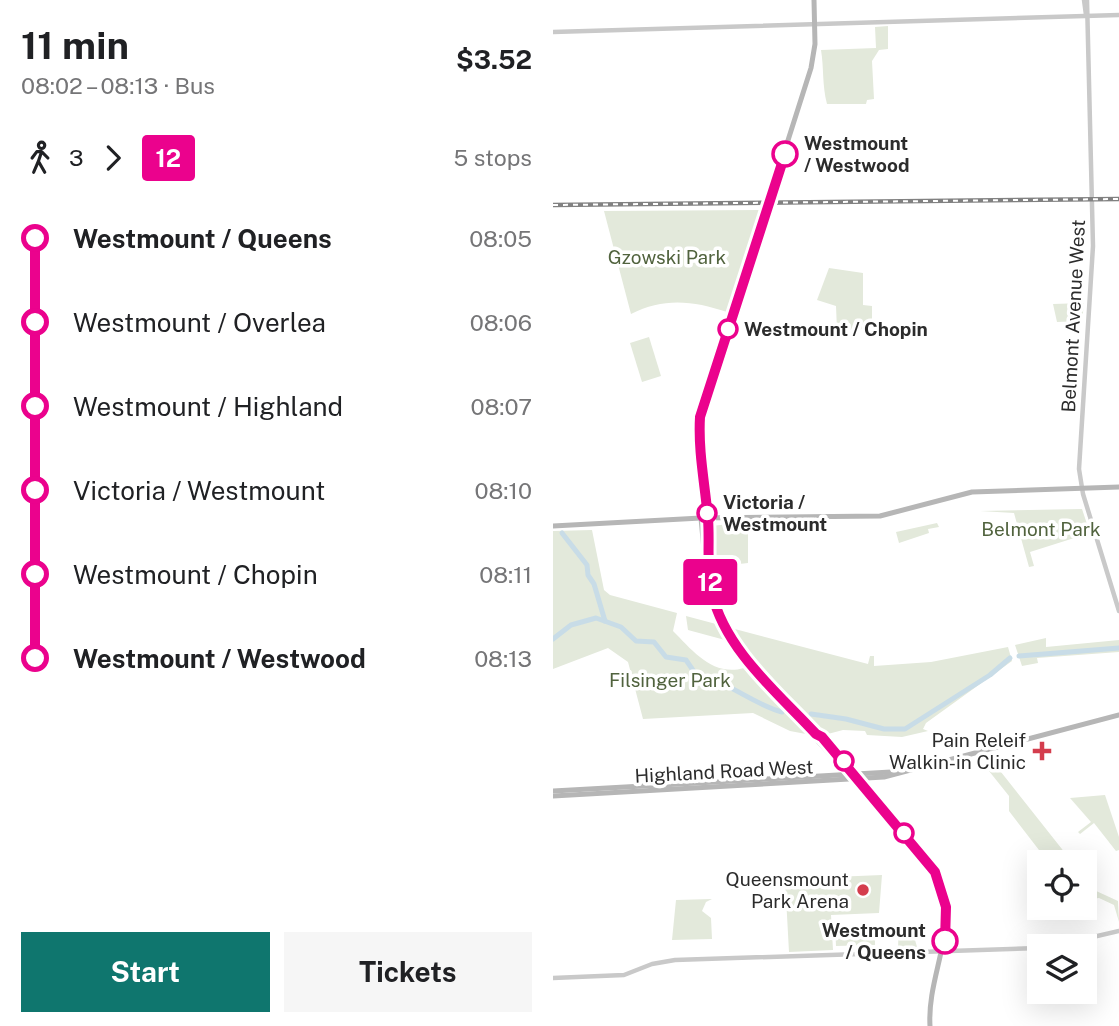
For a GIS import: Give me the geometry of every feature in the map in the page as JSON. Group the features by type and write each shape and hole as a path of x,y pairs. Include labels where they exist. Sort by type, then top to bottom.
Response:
{"main road":[{"path":"814,0 815,50 804,93 704,400 699,441 705,518 705,561 709,566 717,611 737,648 855,778"},
{"path":"553,526 705,518 880,516 972,492 1119,487"},
{"name":"Highland Road West","path":"553,793 875,778 1119,715"},
{"path":"817,735 837,761 874,796 930,863 940,881 947,929 930,1010 930,1026"},
{"path":"836,776 839,771 837,761"},
{"name":"Highland Road West","path":"553,793 836,776 855,778 895,772"},
{"path":"874,796 871,784 875,778"}],"street":[{"name":"Belmont Avenue West","path":"1086,0 1093,246 1080,444 1081,488 1119,611"},
{"path":"553,32 1119,15"},
{"path":"1097,936 1119,931"},
{"path":"553,978 624,975 652,964 675,960 1027,948"}],"green space":[{"path":"888,26 888,49 879,50 872,61 874,99 867,100 866,104 827,104 821,50 876,48 875,27"},
{"name":"Gzowski Park","path":"760,210 727,312 679,302 655,305 631,314 604,211"},
{"path":"829,268 863,273 863,305 872,306 872,329 837,330 836,306 817,300"},
{"path":"1084,303 1082,321 1057,322 1053,304"},
{"path":"649,337 661,376 642,382 630,343"},
{"name":"Belmont Park","path":"1082,509 1090,533 1030,552 1034,566 1029,567 1014,513 980,511"},
{"path":"748,522 748,563 714,567 711,526"},
{"path":"937,523 939,527 928,529 929,533 899,543 896,532"},
{"name":"Filsinger Park","path":"592,530 604,590 610,595 677,613 673,631 688,646 713,666 733,670 744,668 806,734 790,731 753,713 643,719 628,662 608,648 553,669 553,531"},
{"path":"686,616 716,624 725,640 688,630"},
{"path":"731,628 868,664 870,656 874,656 874,666 931,662 1008,647 1012,661 926,723 923,729 928,731 902,737 867,735 865,731 843,730 824,735 742,646"},
{"path":"1046,638 1046,647 1119,640 1119,652 1037,658 1038,663 1022,666 1015,645"},
{"path":"992,753 991,757 1001,772 1063,850 1039,850 1009,811 1009,796 989,771 988,756"},
{"path":"1105,795 1119,837 1119,850 1116,851 1094,823 1080,834 1078,832 1091,822 1070,798"},
{"path":"882,875 879,913 831,915 833,950 789,952 785,879"},
{"path":"1097,891 1118,901 1119,922 1114,905 1099,898"},
{"path":"712,899 706,902 702,911 711,918 712,939 672,940 676,900"},
{"path":"899,923 912,929 917,947 898,948"},
{"path":"875,924 875,945 836,946 835,926"}],"waterway":[{"path":"562,533 587,565 588,575 594,584 605,621"},
{"path":"553,639 571,625 596,618 621,627 636,641 654,642 666,657 686,660 697,676 719,682 760,704 782,712"},
{"path":"1019,656 1119,648"},
{"path":"811,714 846,719 884,729 905,729 990,675 1010,658"}],"railway":[{"path":"553,205 1119,199"}],"bus line":[{"name":"12","path":"785,154 700,417 702,489 708,518 711,591 717,611 737,648 873,793 875,799 930,863 944,895 947,929 945,941"}],"place":[{"name":"Westmount / Westwood","path":"785,154"},
{"name":"Westmount / Chopin","path":"728,329"},
{"name":"Victoria / Westmount","path":"707,513"},
{"name":"Pain Releif Walkin-in Clinic","path":"1042,751"},
{"name":"Queensmount Park Arena","path":"863,890"},
{"name":"Westmount / Queens","path":"945,941"}]}
